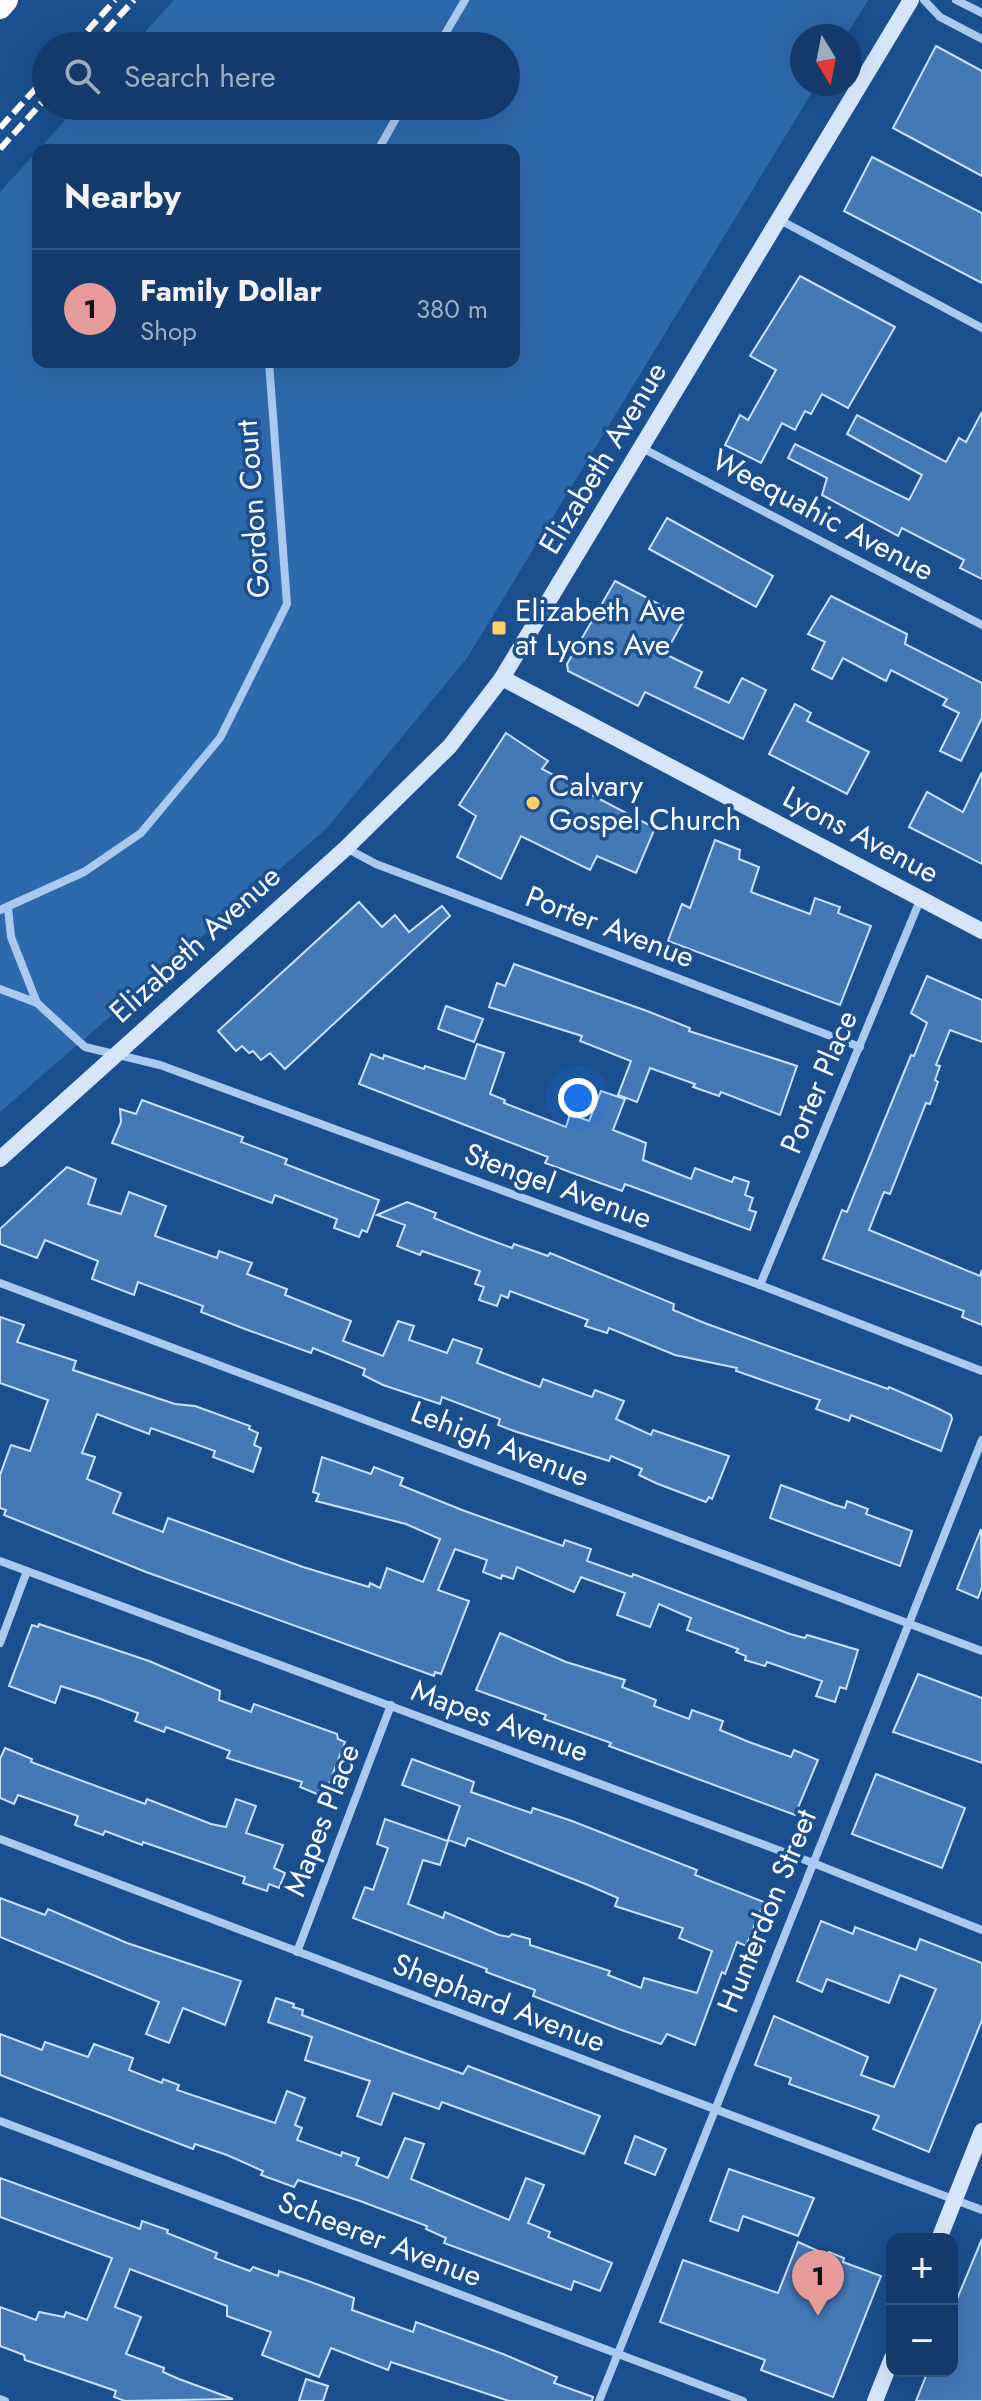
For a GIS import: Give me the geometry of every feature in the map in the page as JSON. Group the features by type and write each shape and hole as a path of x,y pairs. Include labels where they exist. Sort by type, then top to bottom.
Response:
{"highway":[{"path":"0,7 6,0"}],"main road":[{"name":"Elizabeth Avenue","path":"0,1159 346,848 450,746 502,678 911,0"},
{"name":"Lyons Avenue","path":"502,678 982,931"},
{"path":"941,2233 982,2131"},
{"path":"875,2401 886,2373"}],"street":[{"path":"446,32 465,0"},
{"path":"924,0 940,17 982,39"},
{"path":"956,0 982,13"},
{"path":"381,144 395,120"},
{"path":"780,220 982,328"},
{"name":"Gordon Court","path":"4,909 84,872 149,824 220,738 287,604 269,368"},
{"name":"Weequahic Avenue","path":"642,448 982,625"},
{"name":"Porter Avenue","path":"346,848 376,864 860,1047"},
{"name":"Porter Place","path":"760,1285 921,898"},
{"path":"4,909 14,948 37,1003"},
{"path":"0,989 37,1003"},
{"name":"Stengel Avenue","path":"37,1003 85,1047 160,1065 760,1285 982,1371"},
{"name":"Lehigh Avenue","path":"0,1283 982,1651"},
{"name":"Hunterdon Street","path":"599,2401 982,1440"},
{"name":"Mapes Avenue","path":"0,1561 813,1863 982,1930"},
{"path":"0,1643 27,1571"},
{"name":"Mapes Place","path":"297,1952 391,1705"},
{"name":"Shephard Avenue","path":"0,1839 982,2210"},
{"name":"Scheerer Avenue","path":"0,2121 743,2401"}],"shaded area":[{"path":"174,0 868,0 853,24 790,24 790,96 810,96 467,658 326,829 0,1112 0,192 32,157 32,368 520,368 520,144 43,144 65,120 520,120 520,32 145,32"}],"building":[{"path":"936,46 982,71 982,176 893,128"},
{"path":"872,157 982,213 982,283 844,211"},
{"path":"800,276 895,327 848,408 822,394 811,414 805,411 795,430 782,423 761,463 725,445 740,415 748,420 776,370 750,356"},
{"path":"982,412 982,579 960,568 964,560 902,528 898,536 822,495 827,478 788,458 795,444 909,500 922,475 847,434 857,415 946,462 959,438 966,442"},
{"path":"667,518 773,576 756,607 649,549"},
{"path":"615,581 685,618 665,654 702,672 695,687 729,703 742,678 766,690 743,739 645,692 638,706 568,671 567,664"},
{"path":"831,596 907,634 905,644 982,683 982,718 961,761 940,751 959,713 943,705 947,699 891,670 886,681 843,658 832,679 812,669 825,642 808,634"},
{"path":"795,704 811,713 807,721 869,752 847,794 769,754"},
{"name":"Calvary Gospel Church","path":"506,733 548,761 542,769 655,828 636,873 597,856 590,870 521,836 501,879 457,857 476,816 459,805"},
{"path":"982,772 982,864 909,827 927,792 963,812"},
{"path":"715,840 740,850 739,859 759,867 751,892 810,914 815,898 840,907 838,913 871,926 840,1005 668,941 682,904 690,908"},
{"path":"359,902 382,927 395,915 409,932 442,906 450,916 285,1069 270,1053 261,1060 253,1051 249,1053 242,1046 236,1051 218,1031"},
{"path":"514,964 647,1011 690,1028 689,1031 797,1066 780,1115 721,1092 719,1096 693,1087 695,1084 650,1068 637,1102 618,1095 631,1061 580,1041 582,1036 489,1007 497,983 505,986"},
{"path":"927,976 982,1000 982,1042 950,1030 936,1065 940,1066 935,1080 938,1082 930,1104 926,1103 890,1194 884,1192 869,1230 980,1276 982,1270 982,1325 962,1317 964,1311 823,1259 842,1210 847,1212 927,1023 911,1013"},
{"path":"446,1006 483,1019 474,1042 438,1029"},
{"path":"477,1044 504,1053 490,1094 505,1100 504,1103 566,1127 570,1114 589,1121 601,1091 625,1099 613,1130 646,1143 643,1160 691,1179 695,1168 732,1182 734,1177 749,1182 745,1195 753,1198 749,1210 756,1212 750,1230 625,1184 622,1191 545,1163 548,1157 359,1084 371,1054 465,1079"},
{"path":"142,1100 243,1137 241,1142 287,1159 285,1164 379,1200 367,1232 362,1230 359,1237 334,1228 337,1219 275,1195 272,1203 112,1143 121,1122 120,1109 136,1114"},
{"path":"67,1167 96,1179 88,1204 121,1214 129,1192 166,1206 155,1236 217,1258 219,1251 252,1263 247,1274 287,1289 285,1295 351,1321 343,1341 383,1356 398,1321 414,1326 409,1340 447,1353 453,1339 482,1349 477,1363 540,1387 543,1379 592,1397 595,1390 624,1401 616,1419 651,1435 653,1430 729,1456 712,1499 709,1497 706,1502 658,1484 639,1475 642,1469 611,1456 609,1461 498,1425 500,1419 442,1397 440,1404 383,1385 363,1375 365,1369 313,1348 311,1353 245,1329 201,1312 203,1306 138,1282 134,1295 92,1279 98,1261 45,1240 37,1258 0,1244 0,1229"},
{"path":"407,1202 436,1213 434,1218 474,1234 512,1248 514,1244 548,1256 550,1253 674,1304 673,1310 707,1324 889,1387 935,1407 951,1415 952,1419 941,1451 851,1415 849,1421 816,1409 820,1400 736,1371 737,1368 675,1355 609,1328 607,1333 585,1326 588,1320 510,1291 508,1298 501,1295 497,1306 479,1300 484,1287 475,1284 480,1271 422,1251 420,1255 397,1246 405,1225 377,1215"},
{"path":"0,1317 24,1325 17,1342 76,1361 73,1370 175,1404 195,1406 250,1426 249,1429 258,1433 254,1445 261,1448 253,1472 213,1457 215,1451 151,1428 149,1434 97,1414 82,1453 95,1457 87,1479 121,1493 113,1513 163,1532 168,1518 303,1567 369,1587 370,1583 380,1588 387,1568 423,1582 440,1539 406,1524 316,1501 319,1494 313,1492 322,1457 371,1474 374,1467 403,1478 400,1485 462,1510 563,1546 565,1540 591,1549 587,1561 632,1577 633,1574 790,1634 805,1638 807,1635 858,1650 846,1689 840,1687 835,1702 816,1696 822,1681 767,1662 765,1666 745,1660 746,1656 736,1652 738,1649 687,1630 691,1618 659,1604 650,1627 617,1615 625,1593 581,1577 574,1592 517,1567 513,1579 502,1575 501,1579 483,1572 487,1560 455,1549 438,1590 469,1601 441,1674 435,1672 434,1676 146,1572 4,1515 6,1510 0,1508 0,1475 11,1445 30,1451 48,1400 0,1383"},
{"path":"781,1485 845,1508 847,1501 868,1509 866,1514 912,1531 900,1566 770,1518"},
{"path":"981,1529 982,1587 978,1598 957,1589"},
{"path":"39,1624 149,1661 220,1691 219,1700 251,1712 254,1704 337,1734 338,1739 345,1742 324,1797 300,1787 302,1782 227,1758 230,1751 166,1727 164,1732 135,1721 138,1713 98,1698 61,1686 55,1703 9,1686 32,1625 38,1627"},
{"path":"500,1633 566,1662 625,1680 622,1687 656,1700 654,1706 689,1719 692,1710 723,1721 720,1730 749,1742 791,1757 794,1750 818,1760 795,1815 609,1746 611,1743 544,1719 546,1715 476,1690"},
{"path":"918,1674 982,1698 982,1763 893,1732"},
{"path":"5,1748 32,1759 31,1762 145,1804 147,1799 211,1824 226,1827 236,1799 256,1806 246,1833 283,1845 274,1868 285,1873 279,1888 269,1884 267,1891 243,1883 245,1877 143,1842 142,1845 105,1831 103,1835 75,1825 78,1816 18,1795 14,1804 0,1798 0,1759"},
{"path":"412,1759 474,1782 471,1792 531,1813 533,1808 572,1821 697,1870 695,1875 764,1902 746,1946 737,1942 725,1974 722,1972 695,2045 667,2034 661,2044 616,2028 533,1996 535,1990 486,1972 487,1969 353,1918 365,1887 373,1890 388,1848 377,1844 385,1819 448,1841 440,1865 423,1860 408,1904 443,1918 445,1912 499,1935 509,1937 512,1934 530,1939 530,1945 610,1971 608,1975 641,1988 644,1978 697,1993 712,1951 679,1938 683,1928 615,1906 618,1898 588,1885 468,1838 465,1846 448,1840 460,1806 402,1785"},
{"path":"876,1774 965,1808 942,1868 852,1834"},
{"path":"0,1898 45,1915 48,1909 127,1943 241,1981 225,2025 183,2008 169,2043 146,2034 159,2002 0,1937"},
{"path":"821,1921 853,1934 855,1927 916,1950 920,1939 982,1963 982,2020 929,2152 873,2129 879,2116 789,2084 791,2078 755,2065 774,2016 868,2057 861,2075 894,2087 936,1989 900,1975 889,2003 827,1979 822,1992 797,1981"},
{"path":"276,1998 294,2004 293,2007 303,2010 302,2015 402,2052 463,2074 468,2066 600,2116 584,2154 442,2102 439,2109 393,2093 381,2125 357,2116 370,2081 305,2060 312,2037 268,2022"},
{"path":"0,2034 42,2050 45,2042 88,2057 94,2044 133,2058 129,2070 162,2083 163,2079 179,2085 177,2090 275,2123 287,2091 305,2098 295,2125 302,2128 297,2140 341,2156 342,2152 359,2158 356,2165 388,2178 405,2138 424,2144 411,2179 509,2220 526,2178 544,2185 528,2223 550,2232 548,2237 612,2263 600,2291 574,2281 571,2290 444,2243 446,2238 426,2229 427,2226 360,2201 298,2180 294,2187 261,2175 263,2171 227,2155 195,2144 193,2149 0,2075"},
{"path":"635,2136 666,2149 655,2175 625,2163"},
{"path":"729,2169 814,2198 798,2236 743,2216 738,2231 710,2221"},
{"path":"0,2178 140,2229 142,2221 168,2230 167,2233 217,2253 215,2258 250,2271 253,2267 278,2276 279,2271 354,2298 352,2310 413,2332 416,2322 503,2354 557,2377 554,2383 593,2397 592,2401 509,2401 391,2362 388,2370 331,2348 319,2377 262,2355 271,2332 227,2316 227,2306 130,2269 115,2307 141,2317 126,2354 164,2368 163,2372 179,2379 233,2399 125,2401 114,2397 116,2391 25,2360 24,2355 0,2346 0,2307 36,2320 39,2312 64,2317 66,2312 87,2320 112,2258 0,2217"},
{"path":"982,2239 982,2401 916,2401 926,2377 958,2377 958,2297"},
{"path":"798,2242 827,2255 829,2252 844,2258 843,2262 881,2276 833,2397 761,2370 765,2360 660,2322 683,2260 778,2293"},
{"path":"306,2379 328,2386 323,2401 299,2401"}],"railway":[{"path":"86,32 115,0"},
{"path":"105,32 134,0"},
{"path":"0,128 32,93"},
{"path":"0,149 32,114"}],"place":[{"name":"Elizabeth Ave at Lyons Ave","path":"499,628"},
{"name":"Calvary Gospel Church","path":"533,803"},
{"name":"Family Dollar","path":"818,2316"}]}
